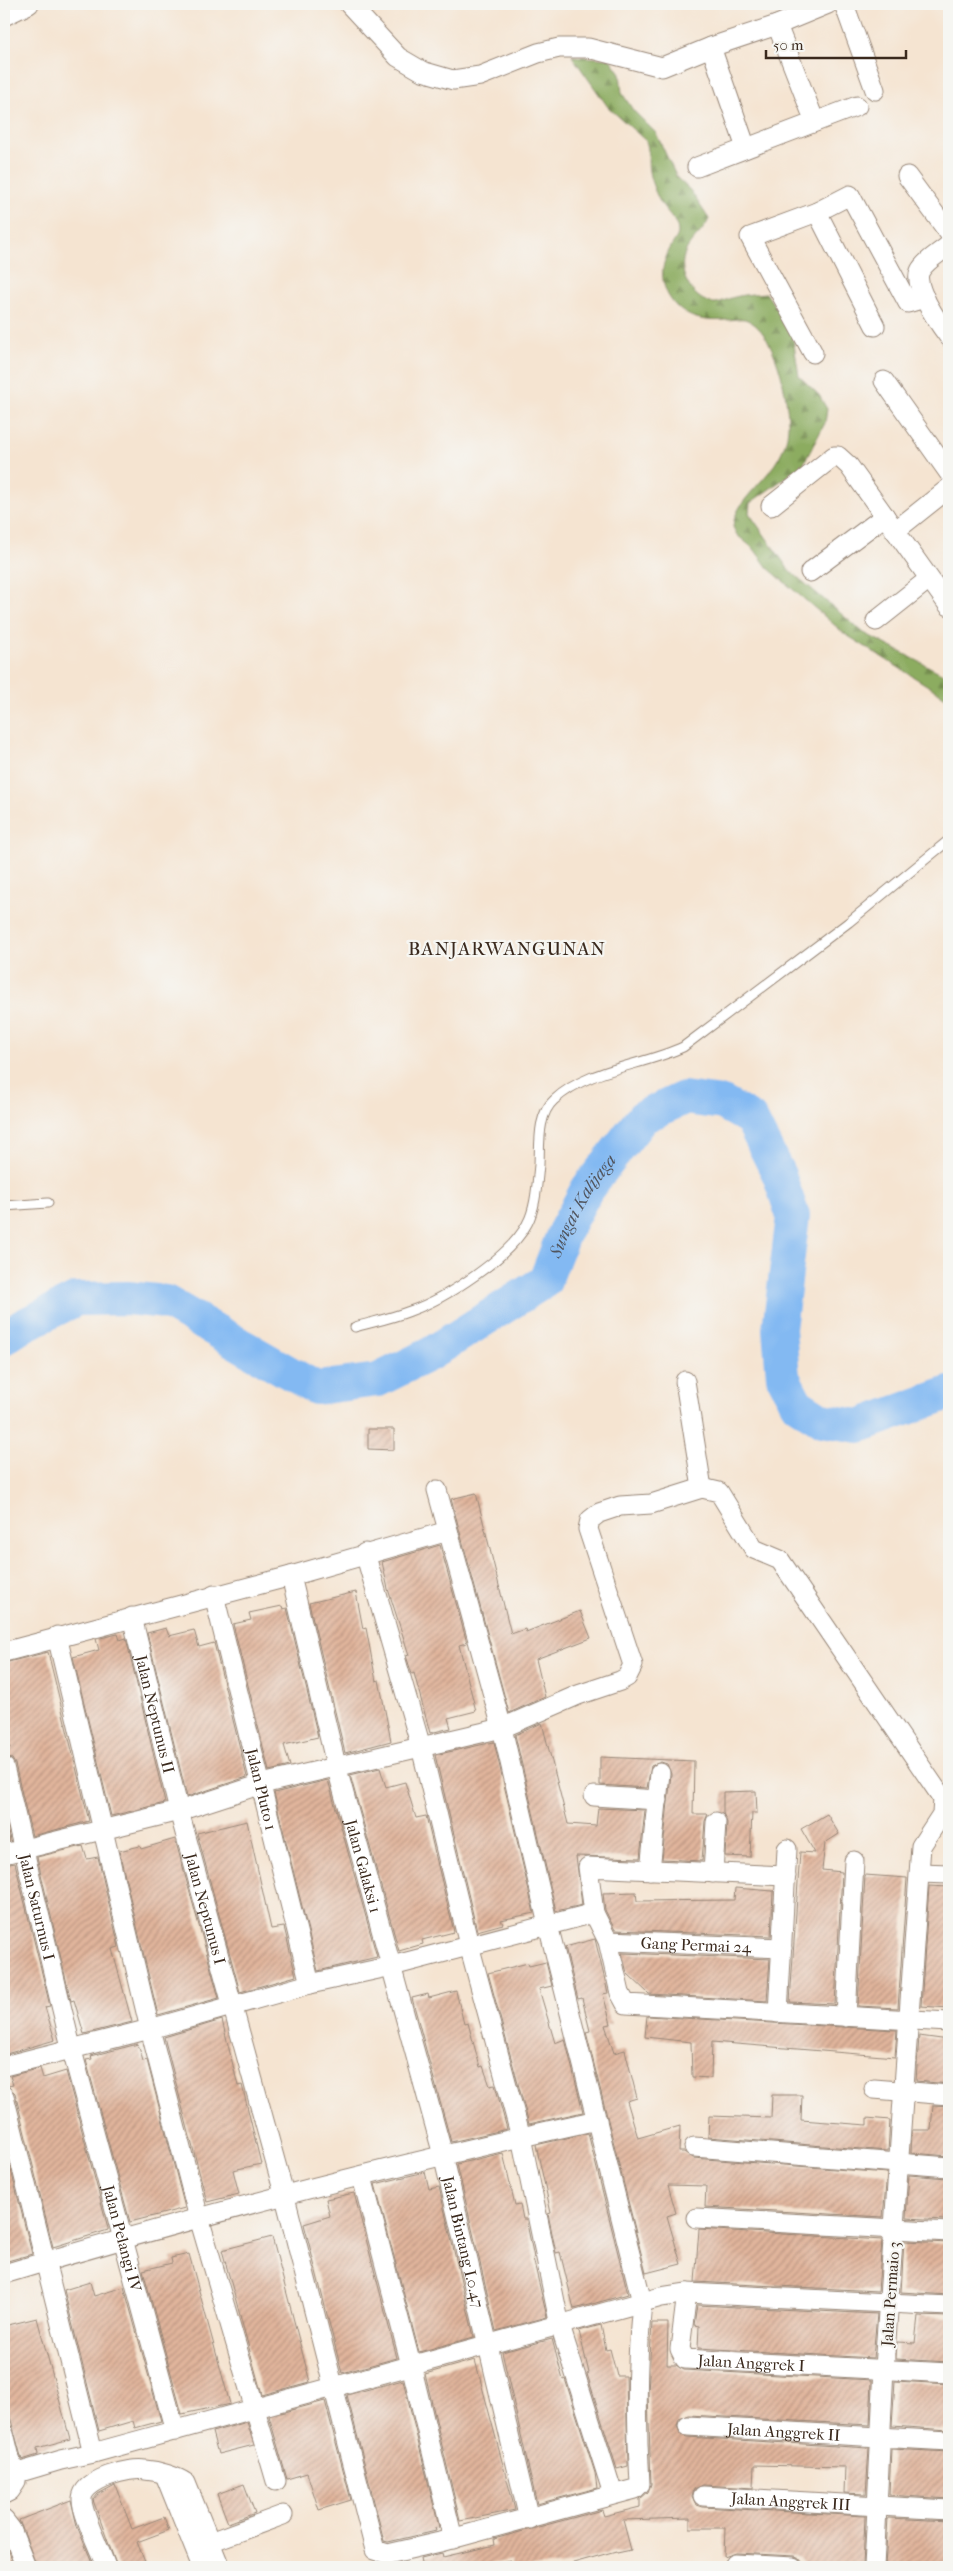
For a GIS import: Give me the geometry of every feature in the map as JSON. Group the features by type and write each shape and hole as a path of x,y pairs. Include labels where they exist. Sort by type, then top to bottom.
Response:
{"street":[{"path":"4,16 29,4"},
{"path":"349,4 398,57 422,71 453,80 480,76 538,53 559,48 588,48 662,67 777,25 828,4"},
{"path":"844,4 876,90"},
{"path":"777,25 815,122"},
{"path":"711,48 746,148"},
{"path":"697,168 857,106"},
{"path":"907,176 949,233"},
{"path":"813,353 750,238 817,212 850,195 908,303 925,298"},
{"path":"817,212 875,326"},
{"path":"949,245 919,272 921,290 949,337"},
{"path":"884,381 949,473"},
{"path":"771,506 834,456 838,456 849,466 949,606"},
{"path":"810,572 949,488"},
{"path":"876,621 929,579"},
{"path":"4,1854 179,1811 262,1784 336,1765 502,1728 578,1695 620,1681 632,1671 634,1665 588,1529 590,1520 599,1512 620,1506 651,1504 702,1488 685,1381"},
{"name":"Jalan Permaio 3","path":"702,1488 719,1492 754,1549 780,1560 943,1799 942,1814 922,1846 884,2368 879,2507 874,2567"},
{"path":"362,2177 411,2365 453,2539 635,2489 640,2484 636,2420 637,2354 642,2302 548,1925 502,1728 437,1490"},
{"path":"4,1652 57,1636 291,1576 365,1553 448,1531"},
{"path":"365,1553 421,1747 469,1945 521,2137 560,2326 613,2494"},
{"name":"Jalan Galaksi 1","path":"291,1576 336,1765 392,1966"},
{"name":"Jalan Pluto 1","path":"214,1595 310,1984"},
{"name":"Jalan Neptunus II","path":"132,1617 179,1811"},
{"path":"57,1636 150,2029 199,2218 276,2482"},
{"name":"Jalan Saturnus I","path":"4,1767 71,2048"},
{"path":"650,1870 660,1773"},
{"path":"594,1796 658,1800"},
{"name":"Jalan Neptunus I","path":"179,1811 285,2197 376,2550 388,2554 453,2539"},
{"path":"713,1873 716,1822"},
{"path":"778,2013 787,1849"},
{"path":"846,2016 854,1861"},
{"path":"786,1876 588,1867 594,1913 608,1941 620,1993 629,2006 949,2022"},
{"path":"920,1873 949,1874"},
{"path":"4,2066 150,2029 310,1984 392,1966 594,1913"},
{"name":"Gang Permai 24","path":"608,1941 782,1948"},
{"name":"Jalan Bintang I.0.47","path":"392,1966 443,2155 489,2344 528,2519"},
{"name":"Jalan Pelangi IV","path":"71,2048 175,2430"},
{"path":"874,2089 949,2095"},
{"path":"4,2096 93,2453"},
{"path":"4,2274 199,2218 443,2155 597,2120"},
{"path":"694,2147 949,2167"},
{"path":"696,2218 949,2232"},
{"path":"14,2474 642,2302 687,2293 949,2306"},
{"name":"Jalan Anggrek I","path":"687,2293 680,2348 686,2359 884,2368"},
{"path":"884,2368 949,2373"},
{"name":"Jalan Anggrek II","path":"688,2426 949,2441"},
{"path":"4,2433 16,2482 4,2494"},
{"path":"106,2567 82,2505 84,2492 89,2485 128,2470 145,2470 186,2483 220,2567"},
{"path":"165,2475 202,2567"},
{"name":"Jalan Anggrek III","path":"703,2496 949,2510"},
{"path":"210,2542 282,2515"},
{"path":"4,2520 11,2529 26,2567"},
{"path":"735,2564 793,2567"}],"lane":[{"path":"355,1327 411,1311 487,1268 510,1248 528,1223 537,1184 542,1118 553,1100 600,1074 666,1055 683,1047 722,1020 850,922 949,840"},
{"path":"4,1206 48,1203"}],"green space":[{"path":"572,56 610,59 620,73 622,93 633,110 656,133 677,178 690,190 709,219 684,254 684,274 690,288 700,298 713,303 743,295 766,293 792,332 799,376 819,395 827,409 825,423 803,465 750,503 749,513 789,570 864,633 949,677 949,699 845,634 768,568 754,549 737,535 733,527 736,515 742,504 779,458 785,443 788,415 778,366 765,336 756,325 745,319 709,320 693,317 686,314 673,303 663,282 663,270 666,257 678,232 676,223 661,204 650,178 646,141 608,107"}],"building":[{"path":"368,1429 394,1429 394,1450 368,1449"},
{"path":"476,1493 511,1634 525,1629 526,1632 580,1611 591,1638 536,1659 545,1697 509,1713 451,1499"},
{"path":"440,1545 467,1643 459,1645 476,1711 448,1718 451,1728 430,1733 414,1673 412,1674 406,1656 409,1655 388,1589 382,1562"},
{"path":"356,1592 363,1629 366,1628 376,1681 379,1680 391,1741 345,1753 309,1603"},
{"path":"282,1606 283,1609 287,1608 318,1737 284,1745 290,1766 269,1771 233,1624 251,1620 249,1613"},
{"path":"166,1628 169,1636 194,1630 199,1647 214,1643 247,1777 187,1797 147,1633"},
{"path":"118,1634 120,1640 126,1638 165,1803 111,1816 73,1657 99,1650 96,1639"},
{"path":"48,1652 89,1821 32,1836 15,1764 12,1759 4,1756 4,1749 10,1748 4,1720 4,1663"},
{"path":"542,1723 568,1824 596,1826 598,1808 645,1810 640,1858 576,1856 582,1905 556,1911 515,1735"},
{"path":"494,1742 534,1913 501,1920 503,1924 477,1931 435,1755"},
{"path":"600,1757 694,1761 693,1814 708,1814 705,1821 702,1861 662,1859 671,1774 667,1764 661,1762 651,1766 647,1788 600,1785"},
{"path":"380,1768 386,1787 405,1782 416,1818 426,1816 454,1932 422,1940 423,1944 399,1951 350,1775"},
{"path":"328,1780 377,1957 318,1971 274,1793"},
{"path":"756,1791 757,1813 752,1813 750,1857 725,1856 727,1823 723,1813 723,1792"},
{"path":"4,1814 10,1841 4,1842"},
{"path":"827,1814 839,1834 825,1843 822,1870 842,1872 835,2004 790,2002 800,1852 815,1853 801,1829"},
{"path":"247,1821 271,1929 284,1927 296,1976 240,1992 197,1833"},
{"path":"175,1839 219,1998 158,2015 119,1851 140,1846 141,1849"},
{"path":"83,1846 87,1859 98,1857 119,1947 112,1949 132,2022 84,2034 74,2000 71,2001 37,1857"},
{"path":"15,1863 50,2006 45,2007 55,2040 6,2054 4,2044 4,1947 8,1946 4,1929 4,1865"},
{"path":"865,1875 907,1878 898,2008 858,2006"},
{"path":"929,1886 949,1887 949,2008 921,2006"},
{"path":"735,1888 773,1891 771,1936 615,1930 605,1910 603,1893 636,1892 637,1901 734,1900"},
{"path":"595,1939 608,1993 603,1994 611,2024 605,2025 614,2053 625,2050 637,2098 627,2101 638,2138 680,2126 679,2152 684,2152 693,2158 887,2173 883,2217 705,2207 706,2186 668,2185 676,2213 667,2216 681,2264 646,2273 586,2032 590,2031 582,1998 578,1999 565,1947"},
{"path":"622,1953 770,1959 767,2001 649,1994 627,1973"},
{"path":"546,1962 552,1986 539,1989 555,2043 565,2039 583,2112 529,2124 488,1973 528,1963 529,1966"},
{"path":"456,1991 464,2024 468,2023 480,2067 483,2066 490,2086 495,2085 507,2129 451,2142 412,1998 428,1994 429,1998"},
{"path":"647,2016 897,2030 895,2057 712,2042 711,2078 692,2077 691,2042 645,2037"},
{"path":"222,2020 238,2086 242,2085 261,2164 233,2170 239,2194 207,2202 164,2037"},
{"path":"919,2036 949,2040 949,2084 916,2081"},
{"path":"138,2044 143,2061 147,2060 185,2208 130,2222 86,2060 92,2059 91,2056"},
{"path":"40,2068 43,2078 66,2071 108,2228 108,2230 53,2247 15,2093 8,2086 13,2085 10,2076"},
{"path":"772,2095 802,2095 801,2120 867,2125 867,2118 890,2120 888,2151 708,2137 709,2116 771,2118"},
{"path":"933,2105 949,2106 949,2156 911,2153 912,2130 931,2130"},
{"path":"588,2133 628,2294 574,2309 560,2252 556,2253 548,2214 551,2213 536,2145"},
{"path":"4,2142 32,2254 4,2262"},
{"path":"503,2153 515,2205 520,2204 523,2219 526,2219 547,2317 496,2331 457,2164"},
{"path":"425,2172 429,2189 439,2187 474,2337 419,2352 375,2184"},
{"path":"909,2175 947,2178 945,2220 906,2218"},
{"path":"354,2193 397,2358 342,2373 304,2224 330,2216 326,2199"},
{"path":"699,2229 882,2240 878,2291 695,2282"},
{"path":"272,2237 310,2382 262,2395 222,2250"},
{"path":"904,2241 949,2243 949,2295 901,2292"},
{"path":"189,2254 230,2404 182,2414 143,2270 172,2263 171,2258"},
{"path":"90,2282 94,2296 124,2287 161,2421 135,2428 133,2421 99,2431 64,2290"},
{"path":"697,2305 877,2314 873,2358 698,2348 699,2326 694,2325"},
{"path":"918,2316 949,2317 949,2362 896,2359 897,2342 915,2343"},
{"path":"37,2318 70,2439 37,2448 38,2455 22,2460 4,2395 4,2326"},
{"path":"652,2323 668,2323 667,2365 676,2365 684,2370 872,2380 870,2425 689,2415 679,2419 677,2426 681,2435 687,2437 869,2448 866,2494 844,2493 845,2467 754,2465 753,2488 703,2485 694,2489 692,2496 696,2505 702,2507 865,2516 863,2567 804,2565 799,2558 794,2556 736,2553 724,2557 725,2528 690,2528 690,2518 623,2520 631,2550 617,2553 616,2551 559,2567 512,2567 510,2560 477,2567 423,2567 421,2558 442,2553 443,2557 495,2545 494,2539 602,2510 604,2516 640,2507 640,2499 648,2492 651,2484 648,2393"},
{"path":"601,2325 606,2350 610,2349 617,2376 626,2376 628,2466 617,2469 587,2374 589,2373 579,2331"},
{"path":"552,2339 563,2380 565,2379 595,2473 597,2488 537,2504 502,2352"},
{"path":"475,2360 515,2510 460,2521 425,2374"},
{"path":"403,2380 439,2527 435,2528 436,2531 388,2542 384,2541 347,2395"},
{"path":"895,2381 949,2384 949,2430 892,2426"},
{"path":"325,2401 351,2500 319,2510 307,2473 287,2479 269,2416"},
{"path":"247,2422 254,2445 218,2454 212,2432"},
{"path":"891,2449 949,2452 949,2499 889,2495"},
{"path":"244,2484 255,2513 228,2523 217,2494"},
{"path":"115,2485 132,2529 164,2517 169,2530 137,2542 147,2567 117,2567 93,2500 98,2494"},
{"path":"71,2500 77,2526 94,2567 37,2567 19,2520"},
{"path":"888,2518 949,2521 949,2567 885,2567"},
{"path":"4,2541 14,2567 4,2567"}],"waterway":[{"name":"Sungai Kalijaga","path":"4,1338 24,1325 77,1299 127,1298 166,1302 316,1388 378,1380 430,1354 545,1281 564,1232 587,1189 643,1117 684,1098 723,1103 751,1119 779,1175 793,1216 779,1329 783,1377 797,1404 822,1420 859,1426 949,1393"}],"district":[{"name":"BANJARWANGUNAN","path":"507,948"}]}
